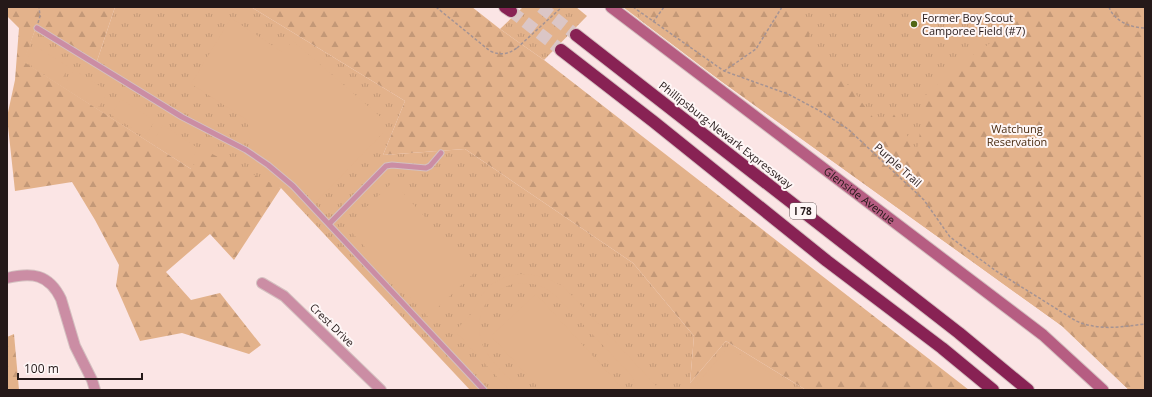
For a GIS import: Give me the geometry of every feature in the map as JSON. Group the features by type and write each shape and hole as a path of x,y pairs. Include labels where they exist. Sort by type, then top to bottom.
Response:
{"highway":[{"name":"Phillipsburg-Newark Expressway","path":"576,35 959,333 1028,390"},
{"name":"I 78","path":"561,50 654,122 827,261 942,348 993,390"}],"main road":[{"name":"Glenside Avenue","path":"610,7 1037,331 1103,390"}],"street":[{"path":"7,278 25,274 33,275 41,277 53,286 61,299 75,346 92,380 95,390"},
{"name":"Crest Drive","path":"262,283 284,296 381,390"}],"lane":[{"path":"37,28 182,117 246,150 268,165 293,186 484,390"},
{"path":"329,224 386,166 426,168 430,166 441,153"}],"path":[{"path":"37,28 40,16 39,7"},
{"path":"436,7 490,51 504,54 517,48 562,7"},
{"name":"Purple Trail","path":"632,7 724,71 788,94 820,111 848,130 924,200 950,237 996,271 1088,326 1104,328 1145,324"},
{"path":"653,22 664,7"},
{"path":"724,71 756,49 782,7"},
{"path":"1109,7 1120,22 1137,28 1145,28"}],"green space":[{"path":"7,7 115,7 95,67 35,30 24,62 191,169 204,150 281,188 234,260 210,234 166,272 191,300 220,293 261,345 249,354 182,333 140,341 116,286 119,265 95,220 72,182 15,191 7,117 15,80 19,28 7,16"},
{"path":"115,7 251,7 405,101 383,155 465,149 633,263 694,336 690,383 726,341 806,390 470,390 281,188 191,169 23,62 35,30 95,67"},
{"path":"251,7 472,7 544,60 969,390 806,390 726,341 690,383 694,336 633,263 465,149 383,155 405,101"},
{"path":"523,7 576,7 587,16 544,60 500,29"},
{"name":"Watchung Reservation","path":"623,7 1145,7 1145,390 1129,390 1062,326 721,81"},
{"name":"Watchung Reservation","path":"644,7 798,7 795,11 809,25 809,42 855,93 877,123 893,113 917,151 926,95 958,65 989,44 1012,23 1013,7 1145,7 1145,390 1129,390 1062,326 721,81 639,19"},
{"path":"231,18 282,52 293,41 383,119 383,133 316,202 252,150 247,120 191,84"},
{"path":"35,46 69,67 60,82 25,62"},
{"path":"74,70 108,91 99,107 64,86"},
{"path":"121,99 155,121 145,136 111,115"},
{"path":"163,125 198,148 189,164 153,141"},
{"path":"393,182 475,272 428,317 346,226"},
{"path":"519,274 542,277 563,286 660,390 638,390 631,375 557,297 543,287 529,283 514,284 501,289 491,297 483,309 479,324 483,347 492,360 520,390 509,390 455,331 473,312 481,296 490,285 505,277"},
{"path":"536,294 624,390 541,390 491,336"},
{"path":"14,334 19,390 7,390 7,337"},
{"path":"728,347 798,390 692,390"}],"tunnel":[{"path":"541,7 576,35"},
{"path":"511,11 561,50"}],"place":[{"name":"Former Boy Scout Camporee Field (#7)","path":"914,24"}]}
